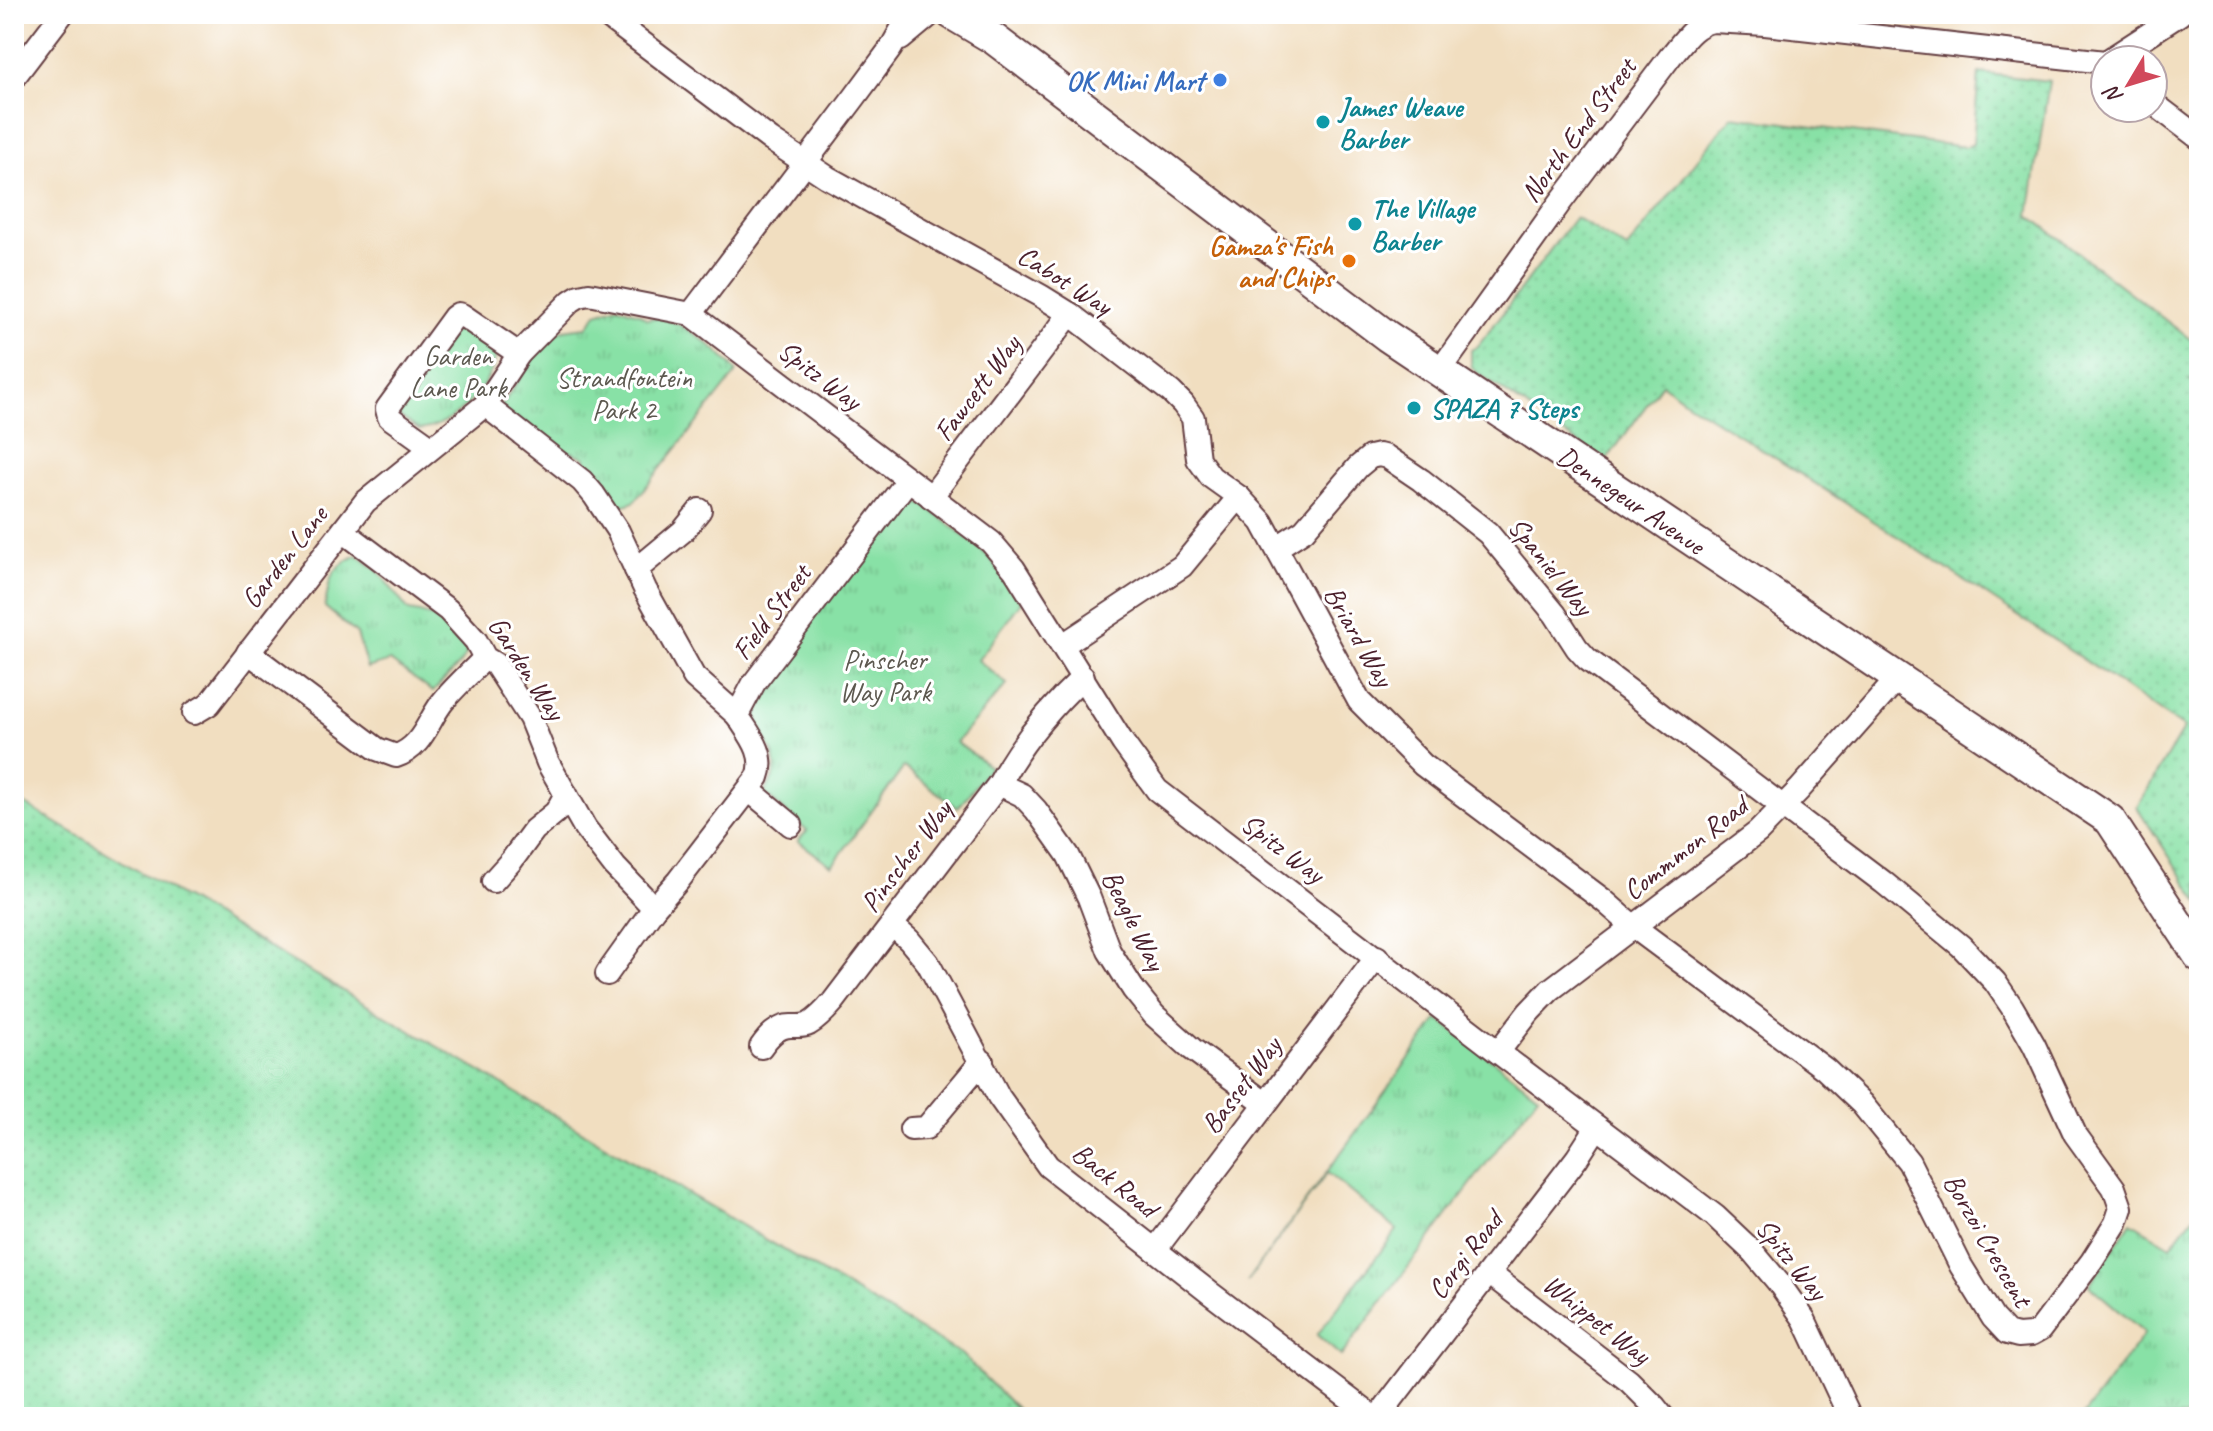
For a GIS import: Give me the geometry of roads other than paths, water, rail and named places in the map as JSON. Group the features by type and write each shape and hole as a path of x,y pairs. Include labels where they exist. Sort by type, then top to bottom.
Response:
{"street":[{"path":"14,77 62,14"},
{"name":"Cabot Way","path":"604,14 771,140 827,177 1070,314 1183,404 1193,418 1198,459 1218,484 1239,497"},
{"path":"691,314 891,48 910,14"},
{"path":"891,48 931,14"},
{"name":"Dennegeur Avenue","path":"952,14 994,39 1387,336 2110,820 2199,956"},
{"name":"Dennegeur Avenue","path":"975,14 994,39"},
{"name":"North End Street","path":"2133,44 2180,14"},
{"name":"North End Street","path":"1439,372 1559,204 1663,67 1690,34 1705,22 1765,24 2089,59"},
{"path":"2169,115 2199,138"},
{"name":"Spitz Way","path":"571,301 589,294 691,314 991,542 1014,569 1123,743 1157,790 1715,1216 1752,1251 1804,1319 1850,1417"},
{"name":"Garden Lane","path":"194,713 209,704 365,502 485,405 519,354 571,301"},
{"name":"Fawcett Way","path":"931,497 1070,314"},
{"path":"431,447 389,417 387,409 454,317 462,315 519,354"},
{"path":"485,405 582,481 594,495 611,520 694,677 737,715 755,743 762,763 758,777 749,790 654,908 607,974"},
{"name":"Spaniel Way","path":"1276,548 1304,530 1370,457 1387,457 1488,533 1555,614 1587,659 1782,807"},
{"name":"Field Street","path":"737,715 754,683 908,480"},
{"path":"1063,645 1182,566 1239,497"},
{"name":"Briard Way","path":"1239,497 1262,522 1359,701 1374,718 1423,765 1603,900 1634,927"},
{"path":"636,570 683,531 700,510"},
{"name":"Garden Way","path":"343,531 448,610 476,641 485,658 495,664 530,718 548,763 599,848 654,908"},
{"path":"248,652 366,741 391,756 411,748 426,732 442,702 485,658"},
{"name":"Pinscher Way","path":"761,1047 771,1034 789,1026 800,1027 812,1023 826,1009 999,784 1036,728 1083,677"},
{"name":"Commmon Road","path":"1498,1052 1540,999 1758,832 1898,678"},
{"name":"Beagle Way","path":"999,784 1022,795 1029,802 1068,855 1089,898 1109,951 1154,1015 1192,1049 1265,1103"},
{"path":"749,790 791,825"},
{"path":"493,881 534,830 556,812 566,794"},
{"name":"Borzoi Crescent","path":"1634,927 1825,1069 1862,1104 1909,1162 1985,1309 2007,1333 2031,1335 2040,1330 2092,1261 2116,1223 2121,1208 2114,1188 2075,1134 2034,1045 1995,982 1961,946 1782,807"},
{"name":"Back Road","path":"892,925 928,963 999,1097 1048,1166 1376,1417"},
{"name":"Basset Way","path":"1155,1250 1377,957"},
{"path":"911,1129 926,1128 982,1061"},
{"name":"Corgi Road","path":"1376,1417 1490,1274 1597,1127"},
{"name":"Whippet Way","path":"1490,1274 1629,1381 1663,1417"}],"place":[{"name":"OK Mini Mart","path":"1220,80"},
{"name":"James Weave Barber","path":"1323,122"},
{"name":"The Village Barber","path":"1355,224"},
{"name":"Gamza's Fish and Chips","path":"1349,261"},
{"name":"SPAZA 7 Steps","path":"1414,408"}],"park label":[{"name":"Garden Lane Park","path":"458,371"},
{"name":"Strandfontein Park 2","path":"624,393"},
{"name":"Pinscher Way Park","path":"885,675"}]}
